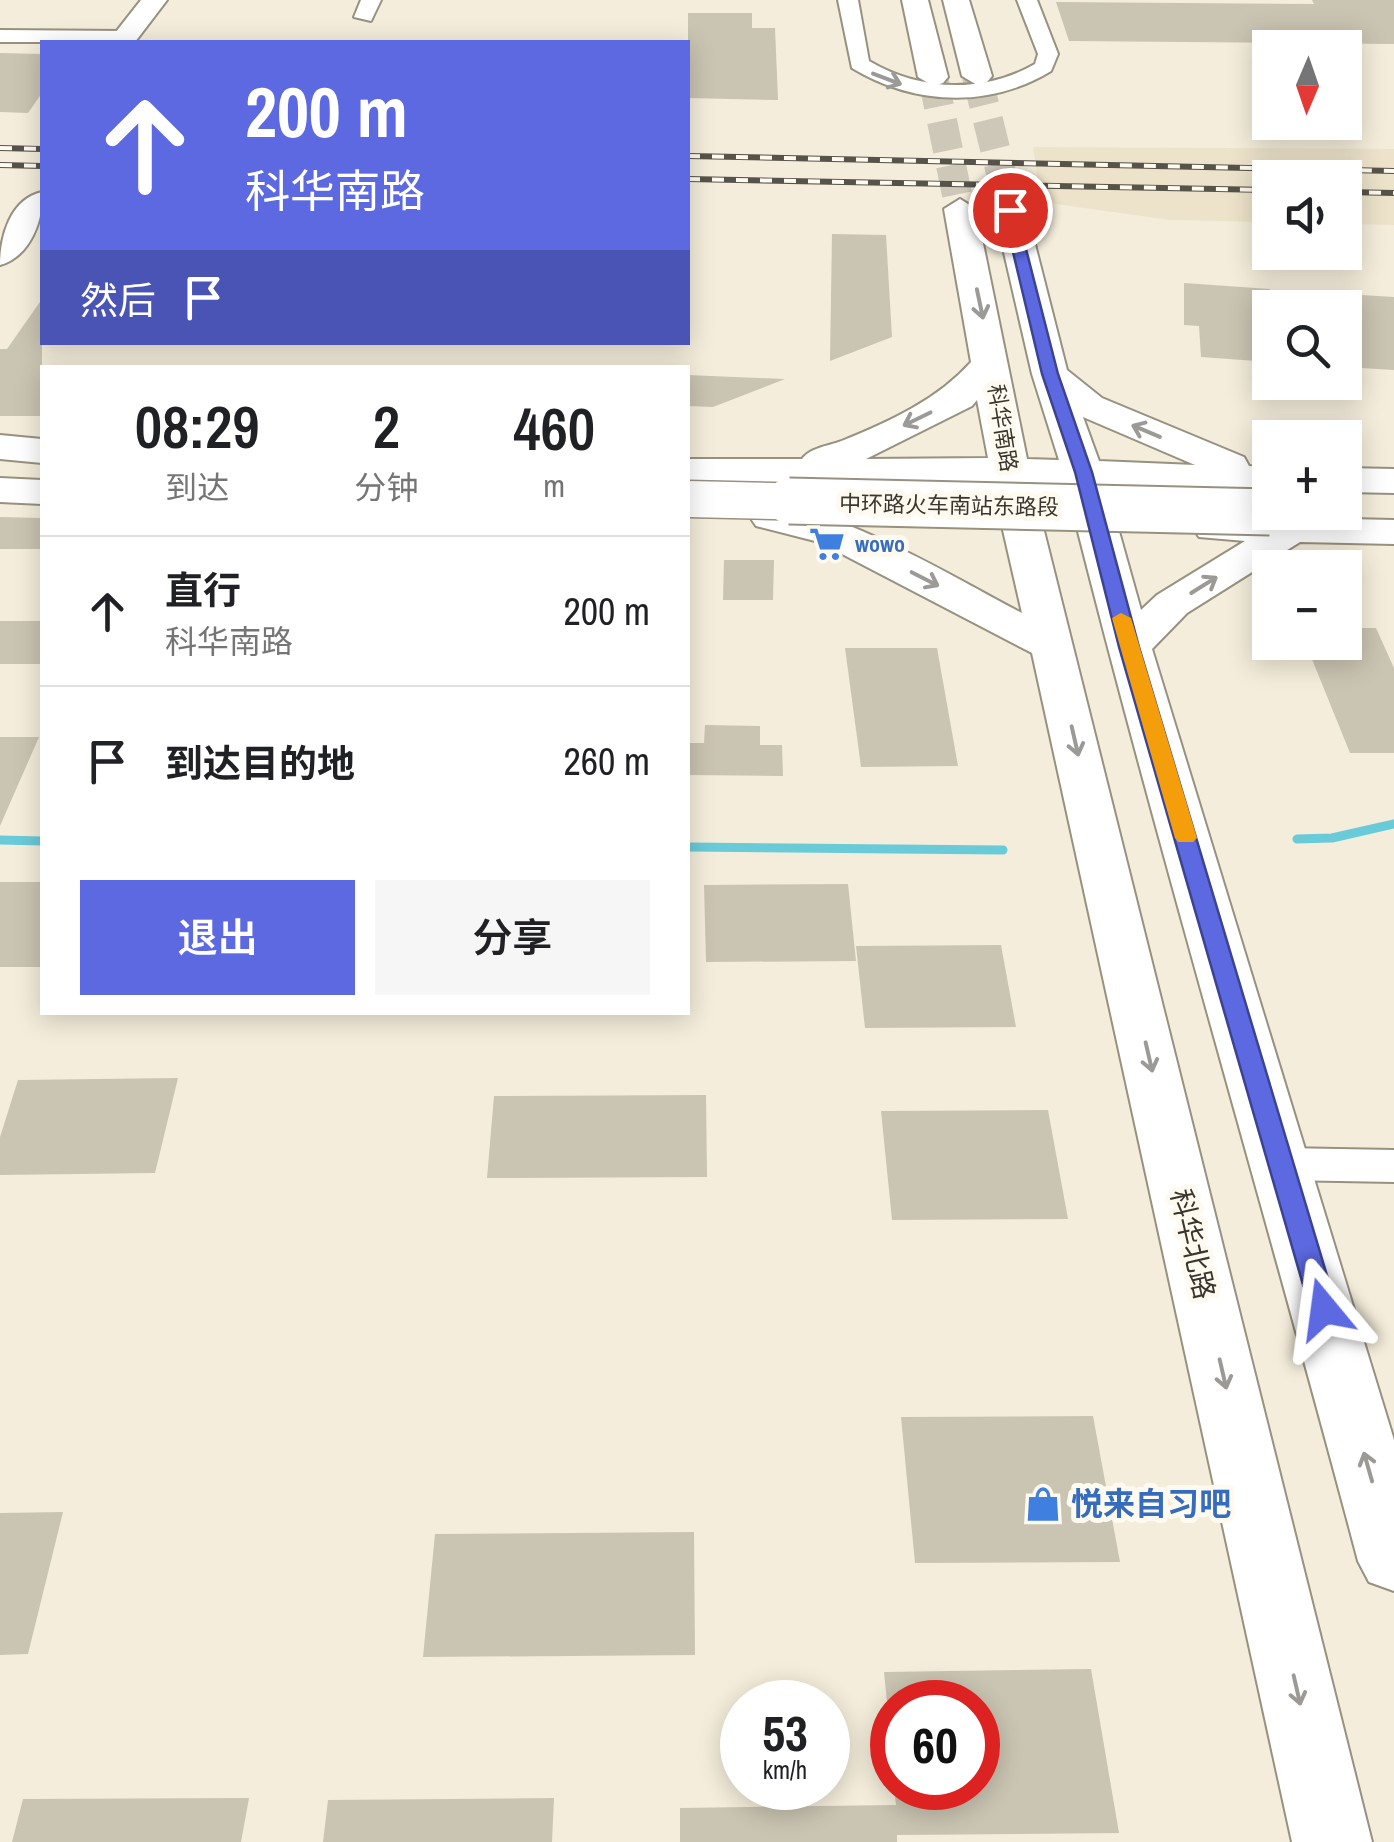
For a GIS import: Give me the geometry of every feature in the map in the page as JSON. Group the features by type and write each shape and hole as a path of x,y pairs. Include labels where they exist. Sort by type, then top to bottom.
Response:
{"highway":[{"path":"915,0 932,77"},
{"path":"956,0 977,76"}],"main road":[{"path":"123,40 154,0"},
{"path":"154,40 181,1"},
{"path":"0,216 39,186"},
{"path":"0,256 39,186"},
{"name":"科华南路","path":"960,208 992,360 1020,526 1053,646"},
{"path":"1010,210 1050,374 1083,472 1129,647 1283,1164 1394,1561"},
{"path":"770,472 857,448 960,398 992,360"},
{"path":"1050,374 1088,406 1216,461 1252,472"},
{"path":"0,447 40,451"},
{"path":"0,465 40,468"},
{"path":"690,470 1010,470 1252,477"},
{"path":"0,480 40,482"},
{"path":"1362,480 1394,481"},
{"name":"中环路火车南站东路段","path":"690,486 1252,511"},
{"path":"0,490 40,492"},
{"path":"1362,496 1394,497"},
{"name":"中环路火车南站东路段","path":"690,499 1252,511"},
{"name":"中环路火车南站东路段","path":"1362,513 1394,514"},
{"path":"690,514 1020,526 1096,526 1252,514"},
{"path":"770,518 834,533 1053,646"},
{"path":"1362,526 1394,532"},
{"path":"1129,647 1172,604 1261,530"},
{"name":"科华北路","path":"1053,646 1332,1842"}],"street":[{"path":"848,0 859,64 900,85 970,90 1007,85 1044,67 1048,54 1027,0"},
{"path":"0,36 123,40"},
{"path":"1283,1164 1394,1166"}],"shaded area":[{"path":"1033,147 1394,149 1394,225 1362,224 1362,160 1252,160 1252,222 1170,220 1041,202"}],"building":[{"path":"1312,0 1394,0 1394,44 1362,44 1362,30 1252,30 1252,43 1069,41 1056,2 1314,4"},
{"path":"688,13 752,13 752,28 775,28 778,100 690,98"},
{"path":"0,53 40,54 40,96 28,113 0,112"},
{"path":"832,234 886,235 892,337 830,361"},
{"path":"1184,283 1270,289 1252,290 1252,361 1201,357 1199,326 1184,325"},
{"path":"1362,295 1394,297 1394,370 1362,368"},
{"path":"40,302 40,416 0,416 0,349 7,349"},
{"path":"690,375 785,379 713,407 690,406"},
{"path":"0,517 40,518 40,549 0,549"},
{"path":"724,560 774,560 773,600 723,600"},
{"path":"0,621 40,621 40,664 0,664"},
{"path":"1362,628 1376,628 1394,668 1394,753 1350,753 1312,660 1362,660"},
{"path":"845,648 937,648 958,766 861,767"},
{"path":"705,725 760,726 760,745 782,745 783,776 690,775 690,743 704,743"},
{"path":"0,737 39,737 0,826"},
{"path":"0,882 40,882 40,967 0,967"},
{"path":"848,884 856,961 706,962 704,885"},
{"path":"1001,945 1016,1027 865,1028 856,946"},
{"path":"178,1078 155,1173 0,1175 0,1137 18,1080"},
{"path":"706,1095 707,1177 487,1178 494,1096"},
{"path":"1048,1110 1068,1219 892,1220 881,1111"},
{"path":"1093,1416 1120,1562 915,1563 901,1417"},
{"path":"63,1512 28,1654 0,1655 0,1513"},
{"path":"694,1532 695,1655 423,1657 435,1534"},
{"path":"1091,1669 1119,1833 897,1835 897,1842 680,1842 680,1808 850,1810 850,1806 870,1805 870,1810 1000,1810 1000,1680 885,1680 884,1672"},
{"path":"249,1798 241,1842 12,1842 23,1799"},
{"path":"554,1798 552,1842 323,1842 328,1800"}],"waterway":[{"path":"1297,839 1332,838 1394,824"},
{"path":"0,840 40,841"},
{"path":"690,847 1003,850"}],"tunnel":[{"path":"977,76 1010,209"},
{"path":"933,77 960,209"}],"railway":[{"path":"0,148 40,149"},
{"path":"690,156 1394,171"},
{"path":"0,165 40,166"},
{"path":"690,179 1252,190"},
{"path":"1362,192 1394,193"}],"slow traffic":[{"path":"1121,618 1186,838"}],"place":[{"name":"wowo","path":"827,544"},
{"name":"悦来自习吧","path":"1043,1504"}],"route":[{"path":"1010,210 1050,374 1083,472 1129,647 1324,1309"}]}
